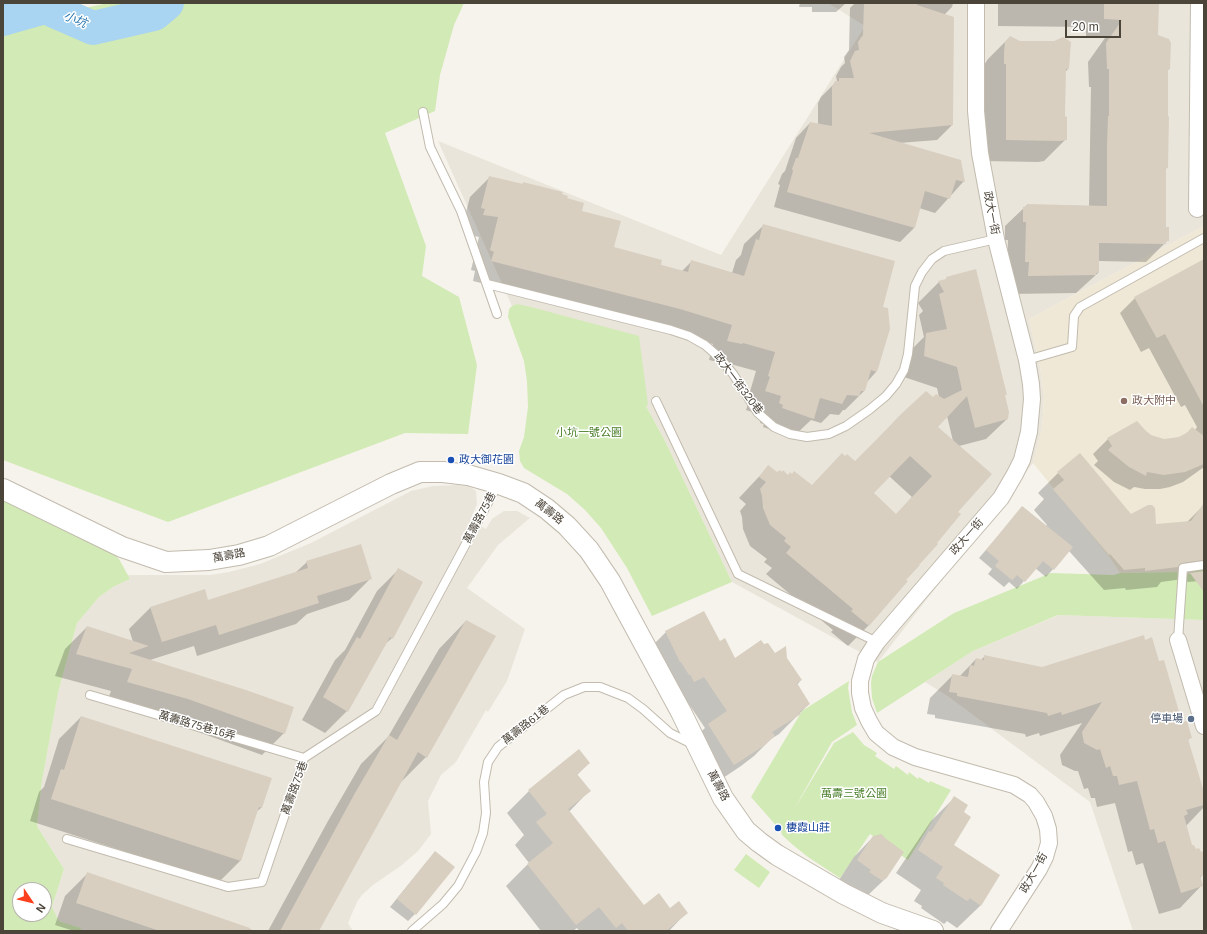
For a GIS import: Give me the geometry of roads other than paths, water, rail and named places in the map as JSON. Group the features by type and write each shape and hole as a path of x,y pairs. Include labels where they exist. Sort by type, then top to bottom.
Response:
{"street":[{"name":"政大一街","path":"976,3 976,111 980,153 996,239 1027,360 1031,384 1032,417 1026,445 1015,474 1001,498 877,642 866,659 860,681 860,693 863,708 869,721 884,741 893,747 915,757 1014,785 1030,795 1036,802 1044,816 1048,829 1049,843 1045,857 1039,869 999,931"},
{"path":"1199,3 1201,212"},
{"name":"萬壽路","path":"3,489 122,547 166,562 209,560 239,555 269,546 391,484 420,472 443,472 468,475 523,493 547,509 567,526 588,550 610,581 698,747 723,798 746,831 758,842 790,864 844,894 882,913 933,931"},
{"path":"1178,640 1204,726"}],"lane":[{"path":"422,112 430,147 461,211 497,314"},
{"path":"1027,360 1072,347 1074,316 1080,307 1204,238"},
{"name":"政大一街320巷","path":"487,284 671,330 689,336 705,345 720,358 758,413 774,427 790,434 807,437 829,434 846,426 886,396 896,384 904,370 908,354 915,286 922,272 932,260 944,251 996,239"},
{"path":"656,401 738,574 877,642"},
{"name":"萬壽路75巷","path":"67,839 228,887 262,882 304,758 376,711 499,484"},
{"path":"1178,640 1183,568 1204,565"},
{"name":"萬壽路61巷","path":"412,931 443,904 458,886 476,852 483,833 486,812 484,782 488,762 498,746 564,695 584,687 600,687 628,698 670,733 698,747"},
{"name":"萬壽路75巷16弄","path":"90,695 304,758"}],"waterway":[{"name":"小坑","path":"3,19 45,7 93,28 154,14 167,3"}],"place":[{"name":"政大附中","path":"1124,401"},
{"name":"政大御花園","path":"451,460"},
{"name":"停車場","path":"1191,719"},
{"name":"棲霞山莊","path":"778,828"}],"park label":[{"name":"小坑一號公園","path":"589,433"},
{"name":"萬壽三號公園","path":"854,794"}]}
